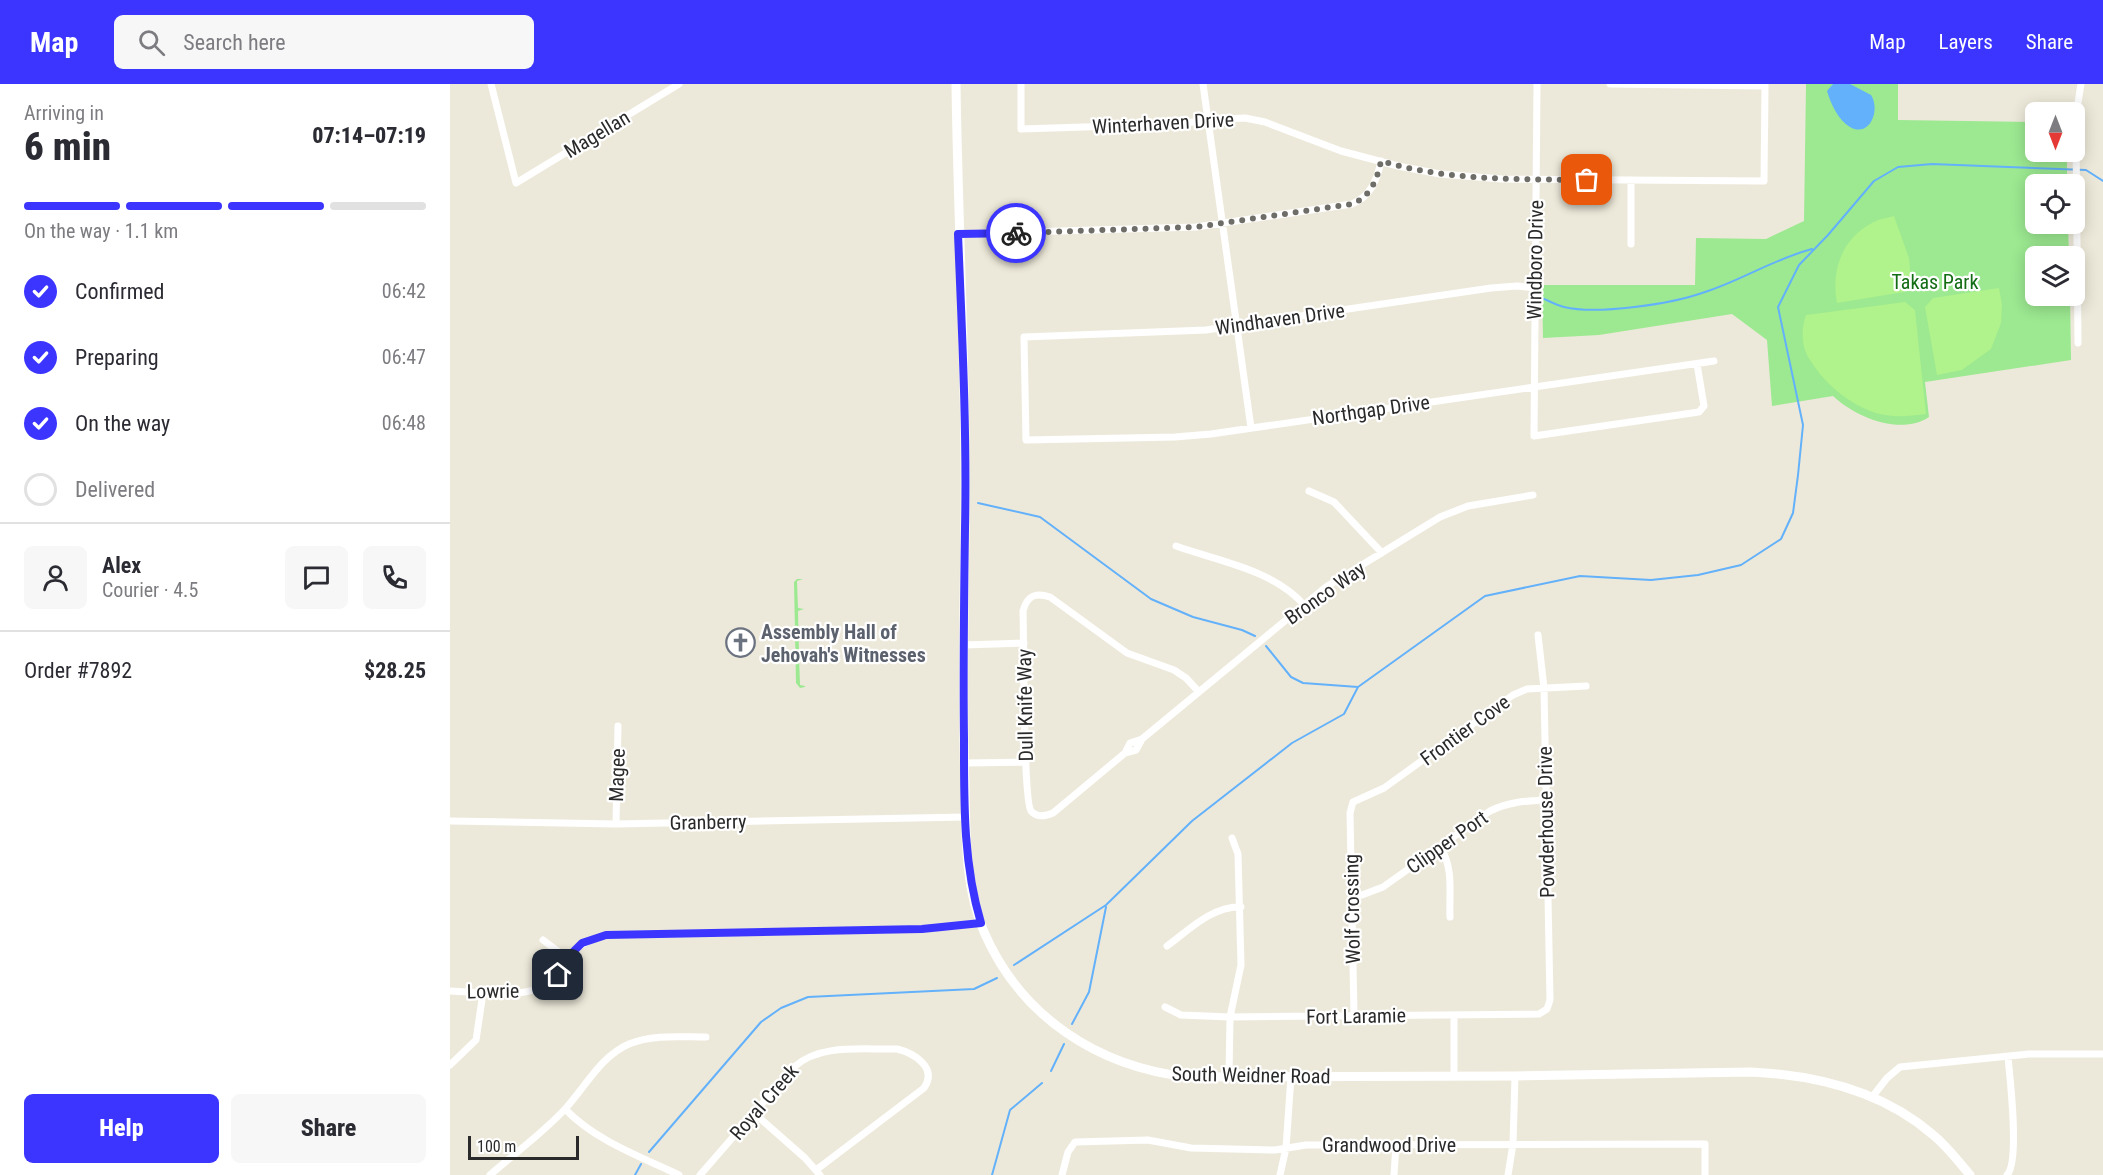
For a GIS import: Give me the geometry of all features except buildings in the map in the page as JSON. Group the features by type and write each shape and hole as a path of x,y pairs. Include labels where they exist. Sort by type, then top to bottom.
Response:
{"main road":[{"name":"South Weidner Road","path":"956,84 958,234 964,397 964,764 967,857 974,900 981,923 997,958 1011,979 1048,1019 1080,1042 1108,1057 1161,1074 1188,1077 1782,1073 1834,1084 1873,1096 1902,1112 1934,1135 1970,1175"}],"street":[{"name":"Magellan","path":"490,84 516,183 678,84"},
{"name":"Winterhaven Drive","path":"1020,84 1022,129 1167,125 1235,118 1255,120 1341,151 1440,174 1536,179 1764,181 1765,86 1610,84"},
{"path":"1203,84 1251,428"},
{"name":"Windboro Drive","path":"1537,84 1534,436 1700,412 1704,406 1697,364"},
{"path":"2079,343 2076,165 2077,109 2081,84"},
{"path":"958,234 1155,230 1223,224 1352,204 1360,201 1371,190 1377,180 1381,161"},
{"path":"1630,244 1631,180"},
{"name":"Windhaven Drive","path":"1026,440 1024,337 1175,332 1491,288 1517,286 1534,288"},
{"name":"Northgap Drive","path":"1026,440 1175,436 1251,428 1714,361"},
{"path":"1309,491 1334,502 1382,553"},
{"name":"Bronco Way","path":"1036,815 1044,816 1053,813 1125,753 1136,750 1142,739 1326,587 1440,517 1484,503 1533,495"},
{"path":"1176,546 1266,576 1282,584 1304,604"},
{"name":"Dull Knife Way","path":"1036,815 1031,811 1028,802 1023,611 1026,602 1032,596 1041,594 1050,597 1127,653 1174,670 1186,678 1199,692"},
{"name":"Powderhouse Drive","path":"1538,635 1544,688 1550,1000 1547,1009"},
{"path":"964,645 1024,643"},
{"name":"Frontier Cove","path":"1353,802 1384,788 1513,695 1527,689 1586,686"},
{"name":"Magee","path":"616,824 618,726"},
{"path":"964,764 1026,762"},
{"name":"Clipper Port","path":"1352,895 1373,892 1383,887 1503,804 1546,800"},
{"name":"Wolf Crossing","path":"1353,802 1350,813 1354,1015"},
{"name":"Granberry","path":"450,821 616,824 965,817"},
{"path":"1229,1077 1230,1017 1241,965 1238,854 1232,838"},
{"path":"1440,847 1446,856 1449,868 1450,917"},
{"path":"1167,946 1216,911 1228,906 1240,907"},
{"name":"Lowrie","path":"450,991 523,993 542,987 558,975 567,958 582,943 606,935 922,929 981,923"},
{"path":"543,940 567,958"},
{"path":"450,1065 476,1040 483,993"},
{"name":"Fort Laramie","path":"1166,1007 1181,1015 1230,1017 1539,1014 1547,1009"},
{"path":"1454,1015 1454,1076"},
{"path":"493,1174 565,1109 615,1052 629,1044 653,1038 706,1037"},
{"name":"Royal Creek","path":"700,1175 800,1061 807,1056 823,1052 897,1049 907,1051 920,1060 927,1068 928,1083 924,1088 818,1173"},
{"path":"1873,1096 1887,1078 1900,1067 2029,1054 2103,1054"},
{"path":"2007,1175 2012,1170 2013,1151 2008,1057"},
{"path":"1280,1175 1286,1148 1291,1076"},
{"path":"1508,1175 1514,1144 1515,1076"},
{"path":"565,1109 593,1134 679,1175"},
{"path":"755,1114 805,1158 818,1173"},
{"name":"Grandwood Drive","path":"1062,1175 1068,1152 1075,1142 1148,1140 1204,1149 1286,1148 1306,1145 1705,1144 1705,1175"},
{"path":"1394,1175 1396,1145"}],"green space":[{"name":"Takas Park","path":"1806,84 1898,84 1898,120 2025,122 2025,162 2067,162 2067,174 2025,174 2025,234 2068,234 2069,246 2025,246 2025,306 2070,306 2071,360 1925,382 1929,417 1905,425 1879,422 1866,417 1842,404 1833,396 1772,406 1767,340 1732,314 1599,335 1543,338 1542,285 1695,285 1696,238 1766,239 1804,221"},
{"path":"1894,216 1909,258 1911,282 1904,292 1837,303 1837,268 1846,247 1861,230 1877,220"},
{"path":"1999,288 2002,305 2001,323 1991,349 1962,370 1937,375 1925,307 1933,298"},
{"path":"1905,302 1915,310 1926,414 1893,416 1856,405 1825,380 1807,355 1803,338 1804,320 1806,315"},
{"path":"797,579 803,579 797,581 798,608 804,609 798,611 799,653 805,654 799,656 800,685 805,686 800,688 796,683 794,582"}],"water":[{"path":"1833,84 1850,84 1871,95 1875,108 1868,126 1857,129 1850,127 1842,120 1827,91"}],"waterway":[{"path":"1014,965 1106,905 1192,821 1292,743 1344,714 1358,687 1485,596 1580,576 1651,580 1698,575 1741,565 1781,539 1793,513 1803,425 1778,307 1799,265 1874,181 1898,167 1932,164 2086,170 2103,181"},
{"path":"1542,298 1561,306 1595,310 1674,301 1732,282 1784,258 1812,249"},
{"path":"978,503 1040,517 1151,599 1193,617 1242,630 1255,636"},
{"path":"1266,646 1291,677 1303,683 1358,687"},
{"path":"1072,1024 1089,992 1106,907"},
{"path":"649,1152 761,1022 781,1008 808,997 974,989 997,978"},
{"path":"1051,1071 1064,1044"},
{"path":"992,1175 1010,1110 1042,1083"},
{"path":"635,1175 641,1164"}],"way so far":[{"path":"1016,233 1196,227 1352,204 1360,201 1371,190 1377,180 1381,161 1440,174 1502,179 1587,180"}],"place":[{"name":"Assembly Hall of Jehovah's Witnesses","path":"740,643"}],"route":[{"path":"558,975 567,958 582,943 606,935 922,929 981,923 974,900 967,857 965,817 964,397 958,234 1016,233"}]}
